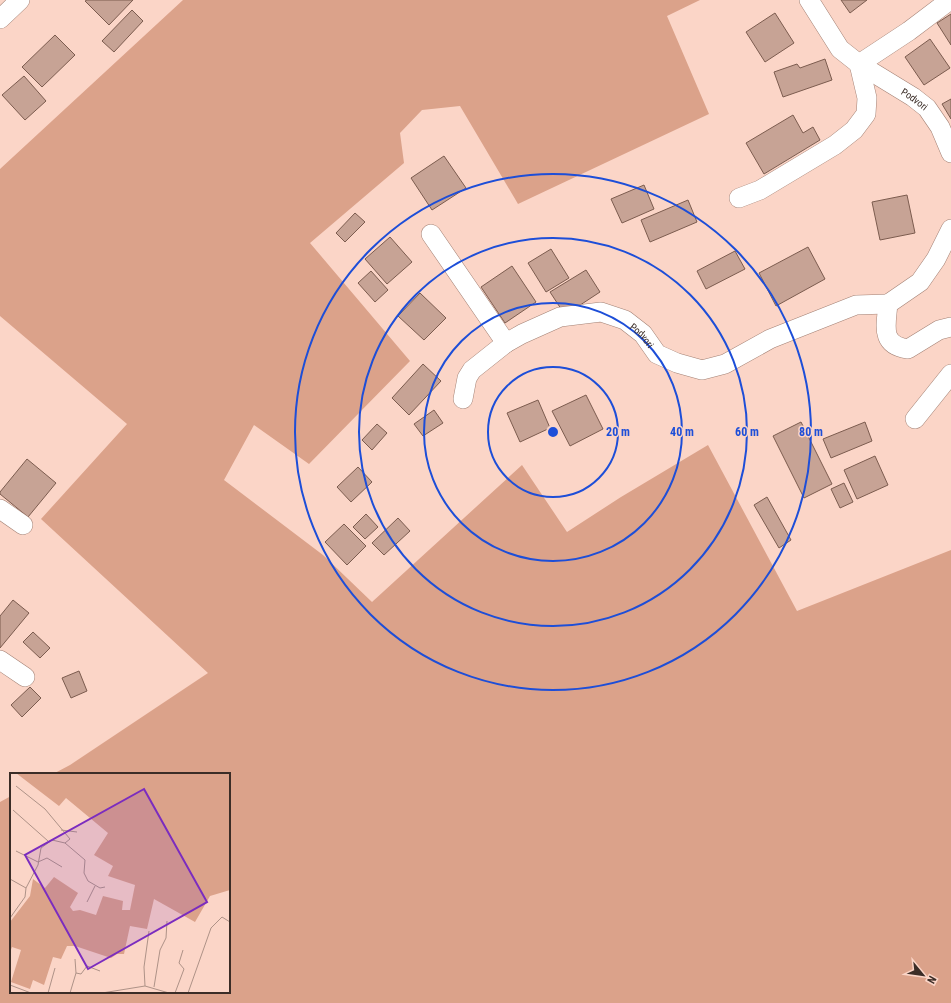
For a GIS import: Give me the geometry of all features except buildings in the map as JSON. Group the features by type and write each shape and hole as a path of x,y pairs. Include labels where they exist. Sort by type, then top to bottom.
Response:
{"street":[{"path":"0,19 20,0"},
{"name":"Podvori","path":"809,0 840,49 859,64 913,97 927,108 940,127 951,153"},
{"path":"739,198 760,190 835,145 854,130 866,114 867,98 859,64 909,31 950,0"},
{"path":"951,229 936,259 920,282 888,304 886,330 889,340 898,348 908,349 939,330 951,327"},
{"path":"431,234 506,343"},
{"name":"Podvori","path":"463,399 467,378 472,370 506,343 560,317 601,312 625,320 643,334 657,354 677,363 702,370 725,364 770,339 856,305 888,304"},
{"path":"915,420 951,374"},
{"path":"0,509 23,526"},
{"path":"0,660 25,676"}],"shaded area":[{"path":"183,0 700,0 667,16 709,114 518,204 460,106 422,110 400,133 404,163 310,243 410,361 309,464 254,425 224,480 323,555 372,602 522,465 567,532 621,497 708,445 797,611 951,550 951,1003 0,1003 0,802 10,797 10,993 230,993 230,773 55,773 70,765 208,673 41,519 127,424 0,316 0,169"}]}
